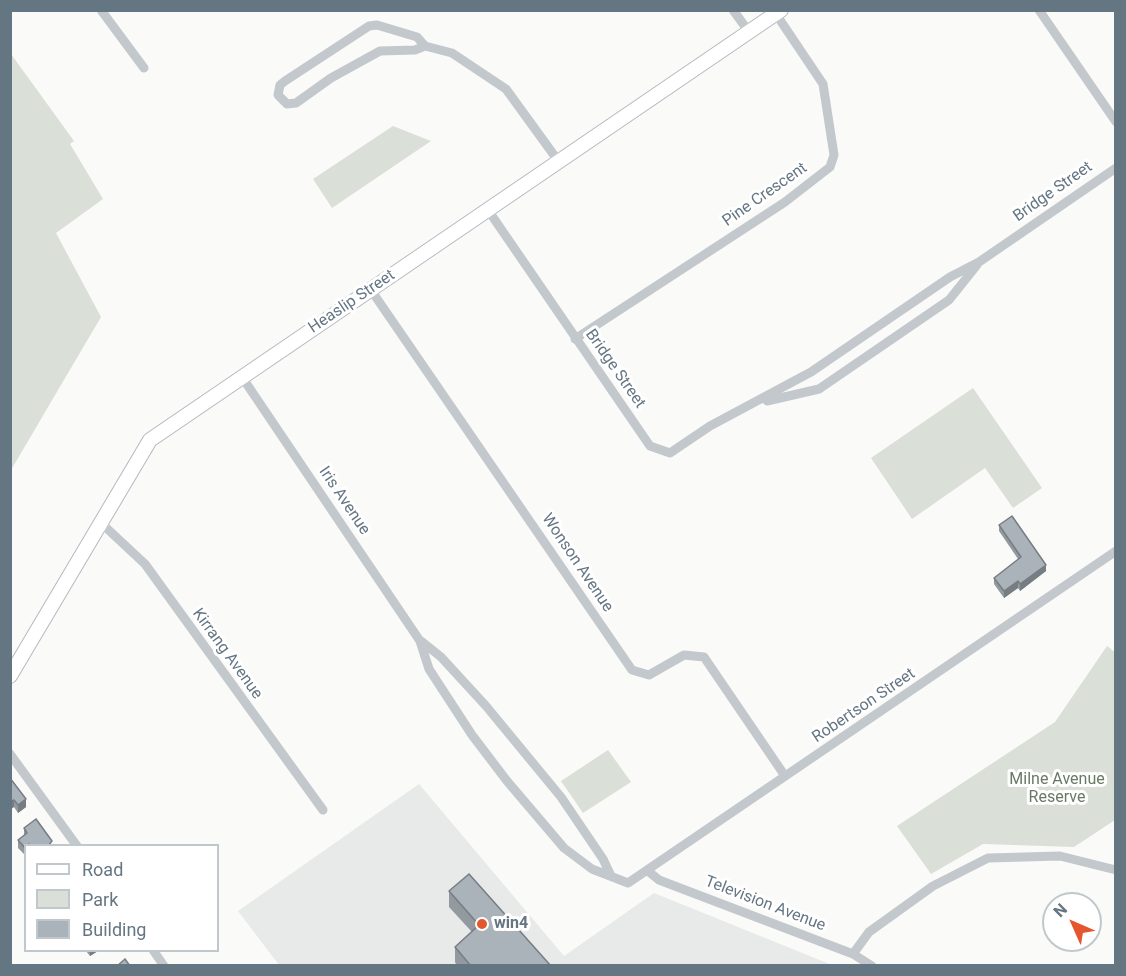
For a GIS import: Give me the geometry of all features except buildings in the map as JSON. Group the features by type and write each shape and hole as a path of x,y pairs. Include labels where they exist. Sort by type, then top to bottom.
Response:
{"street":[{"path":"101,10 144,68"},
{"path":"733,10 749,32"},
{"path":"1039,10 1116,122"},
{"name":"Heaslip Street","path":"10,675 150,440 778,12"},
{"name":"Pine Crescent","path":"575,339 785,202 830,167 834,155 823,84 778,12"},
{"path":"424,46 417,37 377,25 369,26 285,81 280,85 278,95 287,104 297,103 366,56 380,51 415,50 424,46 452,52 506,89 559,162"},
{"name":"Bridge Street","path":"488,210 650,446 670,453 710,426 756,404 811,372 950,277 979,262 1116,168"},
{"name":"Bridge Street","path":"756,404 819,389 949,300 979,262"},
{"name":"Wonson Avenue","path":"371,290 632,670 649,675 684,655 704,657 785,776"},
{"name":"Iris Avenue","path":"242,377 420,641 429,669 471,735 507,782 564,848 592,869 628,883"},
{"name":"Kirrang Avenue","path":"100,522 145,564 323,810"},
{"name":"Robertson Street","path":"628,883 1116,551"},
{"name":"Iris Avenue","path":"420,641 441,657 486,706 561,797 603,859 610,876"},
{"path":"10,754 76,844"},
{"path":"853,954 869,932 933,886 988,858 1060,856 1116,870"},
{"name":"Television Avenue","path":"648,871 659,880 853,954 872,966"},
{"path":"154,952 164,966"}],"shaded area":[{"path":"419,784 564,956 654,893 832,965 279,965 238,911"}],"green space":[{"path":"11,54 74,141 70,144 103,199 56,233 101,317 11,470"},
{"path":"393,126 431,141 332,208 313,179"},
{"path":"973,388 1042,488 1013,508 985,468 912,519 871,458"},
{"name":"Milne Avenue Reserve","path":"1107,646 1116,653 1115,820 1074,847 983,844 931,874 897,826 1055,722"},
{"path":"608,750 631,782 583,813 561,781"}],"place":[{"name":"win4","path":"482,924"}]}
